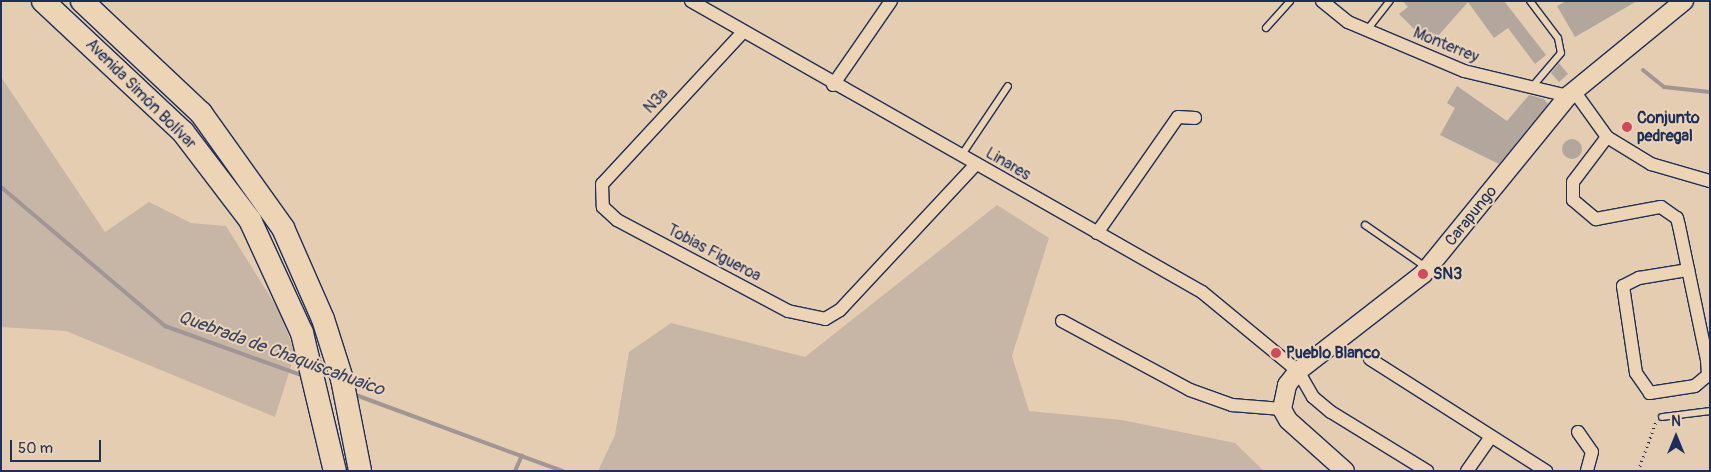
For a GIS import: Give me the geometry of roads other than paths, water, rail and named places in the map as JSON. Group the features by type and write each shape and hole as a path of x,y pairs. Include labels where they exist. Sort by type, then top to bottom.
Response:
{"highway":[{"name":"Avenida Simón Bolívar","path":"43,1 183,132 230,190 285,289 314,375 335,471"},
{"name":"Avenida Simón Bolívar","path":"82,1 173,83 250,176 283,228 323,319 344,389 360,471"}],"street":[{"name":"Linares","path":"691,1 833,85 1202,292 1298,371"},
{"path":"833,85 890,1"},
{"name":"Monterrey","path":"1322,1 1367,30 1464,71 1571,94"},
{"name":"Carapungo","path":"1282,409 1287,386 1298,371 1428,268 1571,94 1684,1"},
{"name":"N3a","path":"599,196 602,184 616,168 743,32"},
{"path":"1571,94 1607,138 1651,164 1710,180"},
{"path":"1097,233 1178,117 1194,118"},
{"path":"1607,138 1573,182 1573,200 1596,219 1661,207 1670,209 1677,218 1688,270 1708,375 1695,386 1650,393 1636,373 1623,286 1639,278 1688,270"},
{"name":"Tobias Figueroa","path":"599,196 608,212 648,237 788,311 825,319 840,310 976,164"},
{"path":"1062,321 1190,390 1232,405 1282,409 1294,428 1345,471"},
{"path":"1370,359 1490,438 1546,471"},
{"path":"1298,371 1313,397 1331,412 1427,471"},
{"path":"1578,432 1592,452 1587,471"},
{"path":"1467,471 1490,438"}],"lane":[{"path":"1266,28 1290,1"},
{"path":"1367,30 1390,1"},
{"path":"1530,1 1553,29 1560,52 1532,87"},
{"path":"961,156 1008,86"},
{"path":"1365,225 1428,268"},
{"path":"1662,417 1710,412"}],"waterway":[{"path":"1643,70 1664,87 1710,92"},
{"name":"Quebrada de Chaquiscahuaico","path":"1,187 165,326 304,376"},
{"name":"Quebrada de Chaquiscahuaico","path":"353,394 562,471"},
{"path":"515,471 522,455"}],"place":[{"name":"Conjunto pedregal","path":"1627,127"},
{"name":"SN3","path":"1423,274"},
{"name":"Pueblo Blanco","path":"1276,353"}]}
